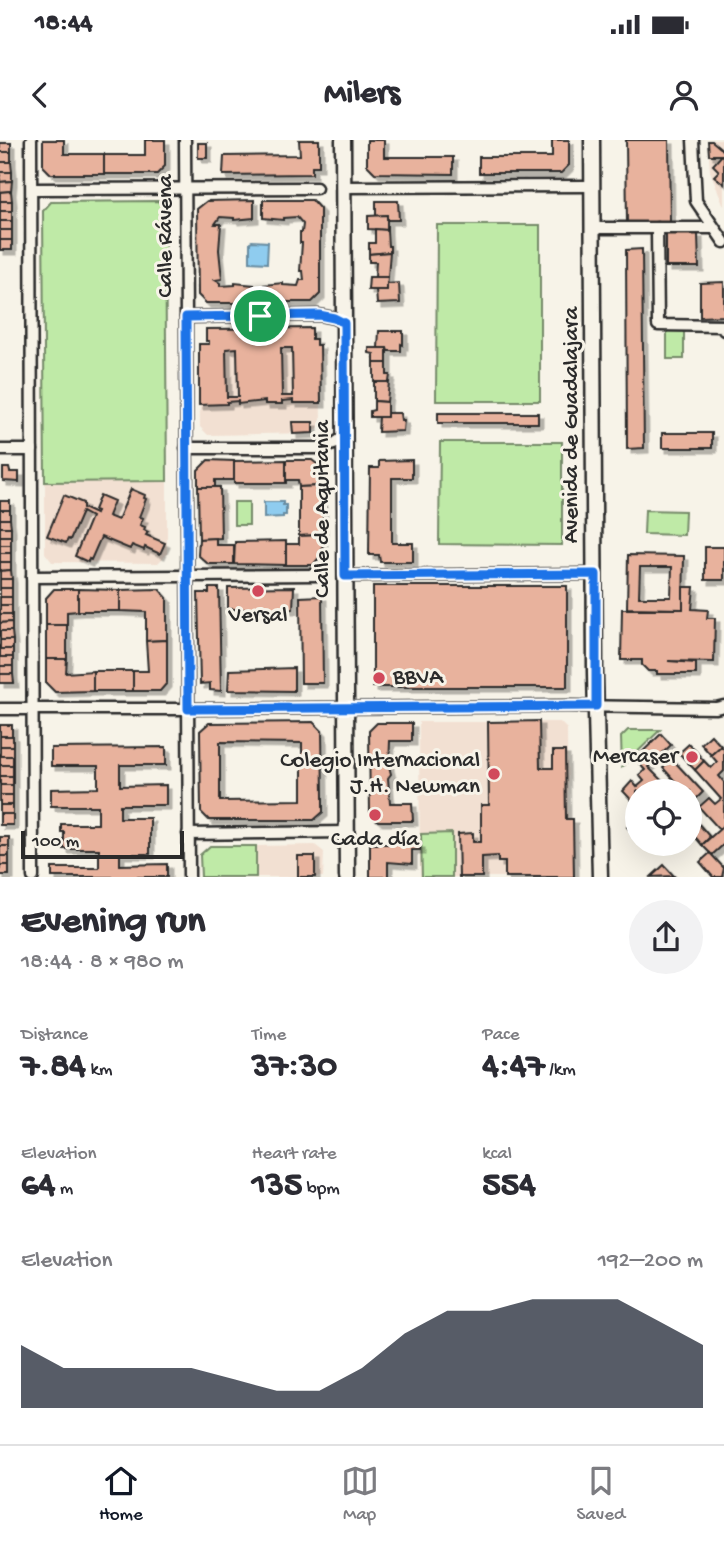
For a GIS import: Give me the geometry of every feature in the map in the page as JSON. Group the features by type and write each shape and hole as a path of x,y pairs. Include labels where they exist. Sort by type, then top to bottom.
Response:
{"street":[{"path":"31,140 33,877"},
{"name":"Calle Rávena","path":"185,140 188,877"},
{"name":"Calle de Aquitania","path":"343,140 347,877"},
{"name":"Avenida de Guadalajara","path":"592,140 596,706 600,877"},
{"path":"694,140 696,201 724,242"},
{"path":"344,187 593,186"},
{"path":"32,189 316,188"},
{"path":"593,228 713,228"},
{"path":"657,228 658,325 724,326 724,330"},
{"path":"186,317 319,315 344,323"},
{"path":"186,447 320,449 345,436"},
{"path":"0,450 32,450"},
{"path":"345,576 596,574"},
{"path":"32,576 319,575"},
{"path":"0,709 724,706"},
{"path":"188,834 347,832"}],"shaded area":[{"path":"708,140 724,140 724,206 710,171"},
{"path":"312,328 312,339 316,339 316,345 320,345 321,425 313,433 208,435 200,427 199,344 209,343 206,329"},
{"path":"167,481 167,554 158,563 52,562 45,553 45,482"},
{"name":"Colegio Internacional J.H. Newman","path":"419,722 560,722 567,729 568,819 573,819 574,877 420,877"},
{"path":"315,845 324,852 323,877 256,877 256,846"}],"green space":[{"path":"158,201 165,209 167,481 45,482 43,211 51,202"},
{"path":"437,225 540,225 540,401 436,401"},
{"path":"667,329 684,329 684,359 667,359"},
{"path":"440,442 562,442 562,545 439,544"},
{"path":"234,502 249,502 249,525 234,525"},
{"path":"645,510 685,511 684,535 644,534"},
{"path":"628,730 660,730 622,767 621,737"},
{"path":"452,833 452,877 422,877 421,834"},
{"path":"210,846 256,846 256,877 201,877 200,855"}],"water":[{"path":"252,241 268,242 267,263 250,262"},
{"path":"264,502 283,502 283,505 286,505 286,515 264,518"}],"building":[{"path":"43,140 64,140 64,154 104,154 104,174 51,174 43,166"},
{"path":"145,140 165,140 165,166 157,174 104,174 104,155 145,155"},
{"path":"299,140 319,140 319,166 312,166 312,174 223,175 224,156 300,155"},
{"path":"367,140 384,140 384,157 453,157 453,174 375,173 367,165"},
{"path":"552,140 569,140 569,165 561,173 479,173 479,157 552,157"},
{"path":"626,140 669,140 670,223 627,224"},
{"path":"708,141 712,141 724,151 724,184 714,176 719,171 713,165 722,155 709,155"},
{"path":"0,143 11,143 11,152 0,152"},
{"path":"198,143 207,143 207,158 198,158"},
{"path":"0,152 11,152 11,162 0,162"},
{"path":"0,162 11,162 12,172 0,172"},
{"path":"0,172 12,172 12,181 0,182"},
{"path":"12,181 11,191 0,192 0,182"},
{"path":"11,191 12,201 0,201 0,192"},
{"path":"254,200 254,218 234,220 220,217 215,224 221,224 219,250 222,279 215,280 220,286 235,283 254,285 255,303 206,303 198,295 197,209 207,201"},
{"path":"263,200 312,200 320,209 320,294 312,302 264,302 264,285 283,283 298,286 300,280 304,280 303,271 300,271 300,232 303,224 297,217 283,220 263,218"},
{"path":"0,201 12,201 12,211 0,211"},
{"path":"376,201 398,201 399,220 387,220 387,215 376,216"},
{"path":"0,211 12,211 12,221 0,221"},
{"path":"387,215 387,230 368,229 368,216"},
{"path":"0,221 12,221 12,230 0,230"},
{"path":"375,229 387,230 390,252 369,254 369,243 375,243"},
{"path":"0,230 12,230 12,240 0,240"},
{"path":"666,234 698,234 699,267 666,267"},
{"path":"0,240 12,240 12,250 0,250"},
{"path":"642,249 644,448 627,449 626,250"},
{"path":"390,252 388,277 375,277 376,262 369,262 369,254"},
{"path":"369,277 388,277 387,290 368,290"},
{"path":"724,282 724,316 700,317 700,283"},
{"path":"399,283 400,303 377,304 376,290 387,290 387,284"},
{"path":"312,328 312,339 316,339 316,345 320,345 321,403 293,403 293,400 282,401 282,404 265,404 265,401 238,404 238,401 199,405 199,344 209,344 209,341 206,341 206,329","holes":["237,348 238,397 227,397 226,349","281,348 292,348 293,396 282,396"]},
{"path":"379,331 403,331 401,351 378,348"},
{"path":"369,348 387,348 387,363 374,363 374,354 369,353"},
{"path":"374,363 387,363 389,382 374,382"},
{"path":"374,382 389,382 387,402 374,401"},
{"path":"374,401 387,402 387,417 370,417 370,411 374,410"},
{"path":"387,413 400,413 401,420 404,420 403,431 378,432 379,417 387,417"},
{"path":"438,413 538,413 538,423 438,423"},
{"path":"292,422 313,422 313,433 293,434"},
{"path":"662,433 712,433 712,448 662,448"},
{"path":"208,460 234,461 234,480 215,480 215,487 198,487 198,470"},
{"path":"286,460 286,483 234,483 234,461"},
{"path":"286,460 312,460 322,468 322,486 299,487 298,480 286,480"},
{"path":"412,460 412,478 392,478 392,543 413,543 413,562 380,562 379,555 369,555 370,468 379,468 379,461"},
{"path":"3,468 9,468 10,472 19,472 19,482 3,481"},
{"path":"322,486 323,535 299,536 299,487"},
{"path":"198,487 220,487 221,538 199,539"},
{"path":"131,489 145,495 139,517 143,518 140,525 148,532 146,535 165,543 160,554 145,547 144,550 132,545 130,549 101,537 91,560 88,562 75,556 91,517 82,512 70,540 66,543 47,536 64,495 83,503 83,508 96,514 97,511 94,510 100,495 114,501 108,516 118,520"},
{"path":"0,501 10,501 10,510 0,510"},
{"path":"0,510 10,510 10,519 0,519"},
{"path":"0,519 10,519 11,527 0,527"},
{"path":"0,527 11,527 11,536 0,536"},
{"path":"323,535 322,554 313,565 286,565 286,544 299,544 299,536"},
{"path":"0,536 11,536 11,545 0,545"},
{"path":"216,538 216,545 234,545 234,564 208,564 198,555 199,539"},
{"path":"286,541 286,565 234,564 235,542"},
{"path":"0,545 11,545 11,553 0,553"},
{"path":"705,547 724,547 724,580 705,580"},
{"path":"0,553 11,553 11,562 0,562"},
{"path":"628,555 684,556 683,609 627,608","holes":["640,567 672,567 671,597 639,597"]},
{"path":"0,562 11,562 11,570 0,571"},
{"path":"11,570 12,579 0,579 0,571"},
{"path":"0,579 12,579 12,588 0,588"},
{"path":"373,586 567,586 567,687 373,687"},
{"path":"294,587 293,609 228,609 228,588"},
{"path":"683,587 694,587 692,609 708,610 707,618 715,618 714,662 668,661 696,663 696,674 657,674 657,671 648,671 642,665 642,660 621,660 622,609 683,609"},
{"path":"0,588 12,588 12,597 0,597"},
{"path":"209,588 219,588 221,691 210,690 210,683 200,684 198,593 209,593"},
{"path":"54,589 78,589 78,611 67,612 67,625 46,625 46,598"},
{"path":"78,589 120,590 120,611 78,611"},
{"path":"159,589 167,598 167,640 146,641 146,612 120,611 120,590"},
{"path":"322,596 323,683 301,683 300,597"},
{"path":"0,597 12,597 12,605 0,605"},
{"path":"0,605 12,605 12,614 0,614"},
{"path":"0,614 12,614 12,622 0,623"},
{"path":"12,622 12,631 0,631 0,623"},
{"path":"46,625 67,625 67,659 46,659"},
{"path":"0,631 12,631 13,640 0,640"},
{"path":"0,640 13,640 13,649 0,649"},
{"path":"167,640 167,683 160,691 133,691 133,671 148,671 146,641"},
{"path":"0,649 13,649 13,657 0,657"},
{"path":"0,657 13,657 13,666 0,666"},
{"path":"46,659 67,659 66,673 93,671 93,691 55,692 46,683"},
{"path":"0,666 13,666 13,674 0,674"},
{"path":"294,668 294,691 228,690 229,670"},
{"path":"93,671 133,671 133,691 93,691"},
{"path":"0,674 13,674 14,683 0,683"},
{"path":"539,721 540,768 553,768 553,751 565,751 566,819 573,819 574,877 505,877 505,862 498,862 498,856 482,857 482,877 459,877 458,834 473,833 473,842 481,842 481,805 489,805 488,722"},
{"path":"313,722 322,731 323,812 314,820 209,820 201,812 200,731 209,723","holes":["220,742 302,743 302,800 220,801"]},
{"path":"377,723 412,723 412,741 390,741 391,774 388,778 390,803 412,803 413,821 378,821 370,814 369,731"},
{"path":"0,725 12,725 12,736 0,736"},
{"path":"661,734 671,745 648,767 660,779 642,779 639,775 645,770 635,759"},
{"path":"711,735 721,746 711,755 701,744"},
{"path":"0,736 13,736 13,746 0,746"},
{"name":"Mercaser","path":"689,744 704,761 695,770 679,753"},
{"path":"0,746 13,746 13,756 0,756"},
{"path":"721,746 724,749 724,771 719,776 724,782 724,825 719,829 702,810 702,804 709,798 715,804 721,799 695,770 704,761 711,768 717,762 711,755"},
{"path":"166,747 166,765 120,765 120,786 166,785 166,805 120,805 120,818 150,818 150,854 120,854 120,865 167,864 167,877 52,877 52,868 99,868 99,849 64,849 64,832 61,832 61,824 98,824 98,806 51,806 51,789 98,788 98,766 51,766 51,748"},
{"path":"0,756 13,756 13,765 0,765"},
{"path":"672,759 691,779 673,779 663,768"},
{"path":"0,765 13,765 13,776 0,776"},
{"path":"0,776 13,776 13,785 0,785"},
{"path":"0,785 13,785 13,795 0,795"},
{"path":"0,795 13,795 13,805 0,805"},
{"path":"0,805 13,805 13,814 0,814"},
{"path":"0,814 13,814 13,825 0,825"},
{"path":"722,827 724,829 724,844 712,855 702,845"},
{"path":"702,828 710,837 702,845"},
{"path":"0,837 9,837 9,846 0,846"},
{"path":"370,844 420,844 420,850 412,850 412,864 388,862 388,877 370,877"},
{"path":"0,846 9,846 9,856 0,856"},
{"path":"710,853 724,868 722,877 713,877 700,862"},
{"path":"0,856 9,856 9,865 0,865"},
{"path":"298,856 315,856 315,877 298,877"},
{"path":"0,865 9,865 9,875 0,875"},
{"path":"664,865 674,876 651,877"}],"place":[{"name":"Versal","path":"258,591"},
{"name":"BBVA","path":"379,678"},
{"name":"Mercaser","path":"692,757"},
{"name":"Colegio Internacional J.H. Newman","path":"494,774"},
{"name":"Cada día","path":"375,815"}],"route":[{"path":"319,315 344,323 345,576 596,574 596,706 188,709 186,317 260,316 319,315"}]}
